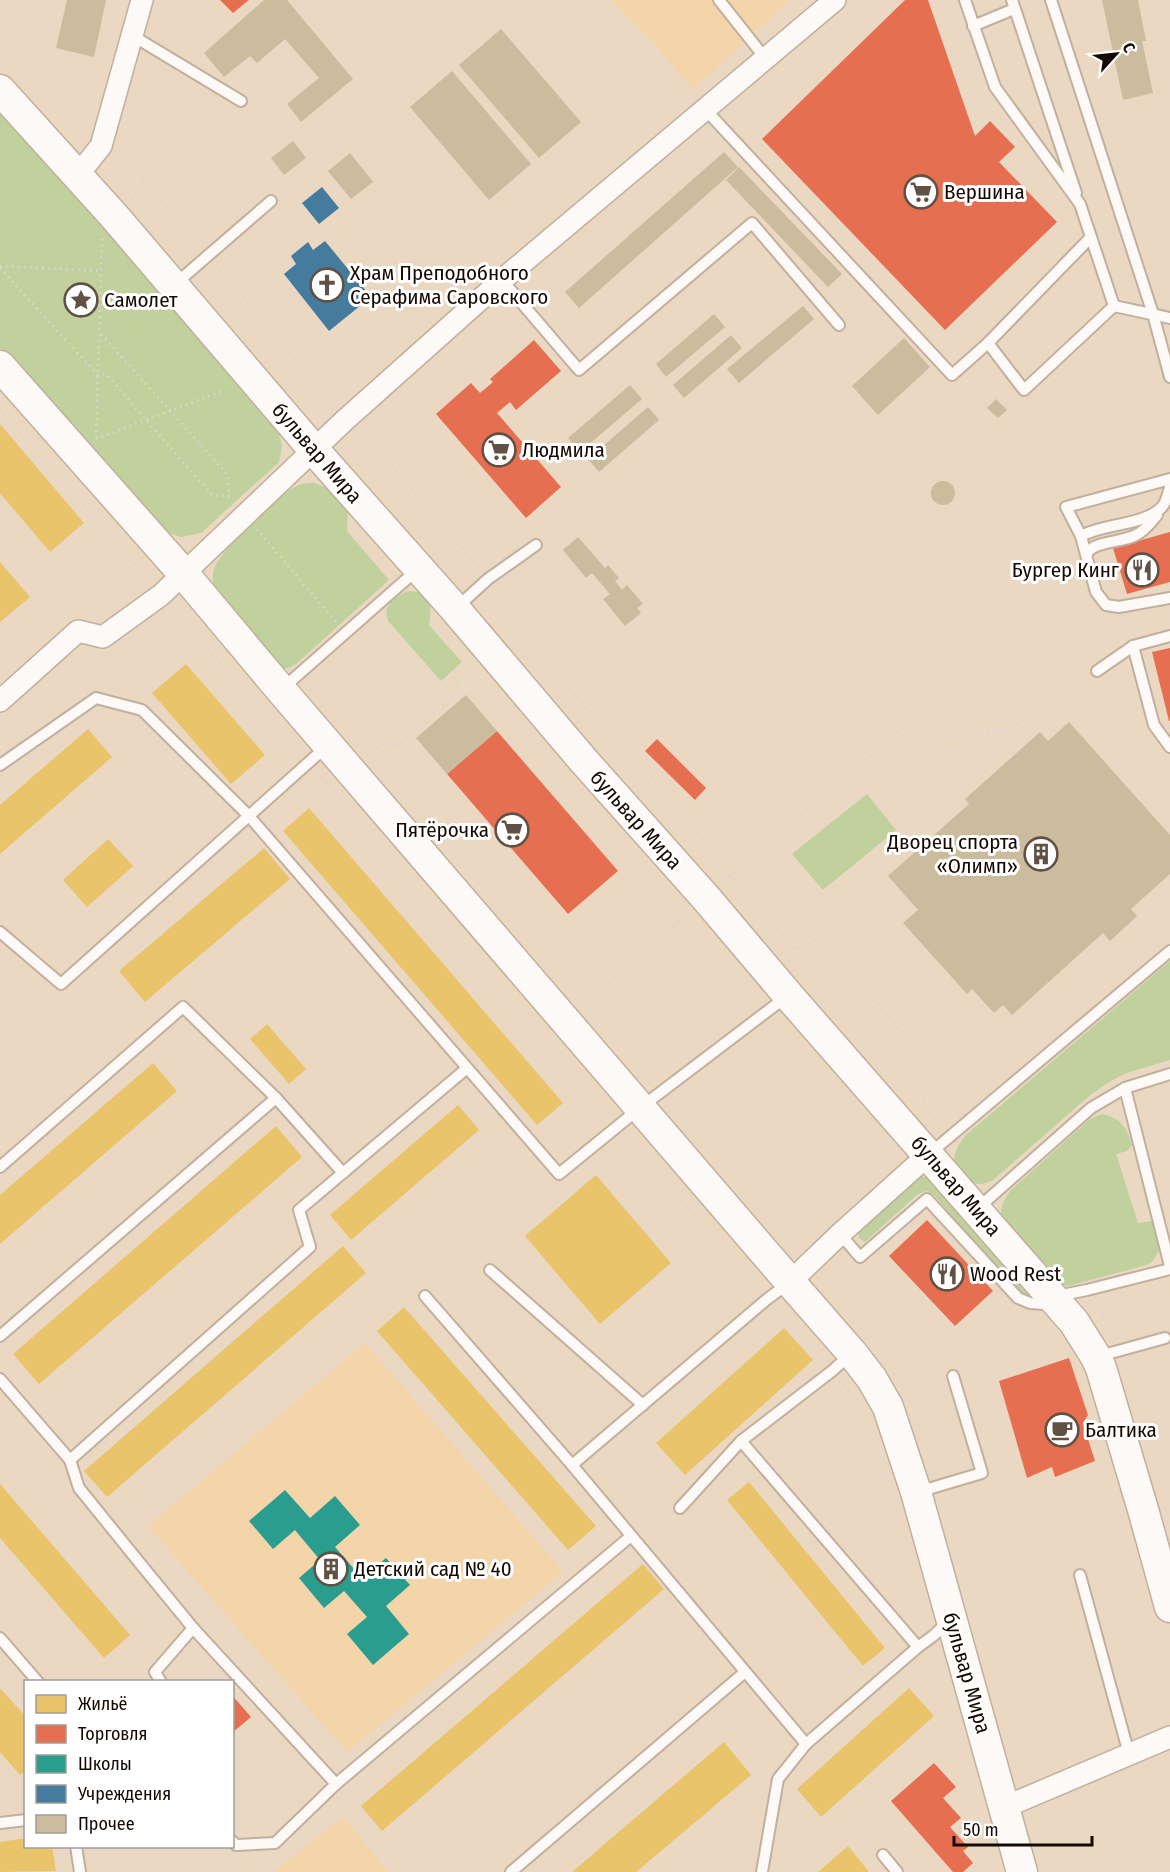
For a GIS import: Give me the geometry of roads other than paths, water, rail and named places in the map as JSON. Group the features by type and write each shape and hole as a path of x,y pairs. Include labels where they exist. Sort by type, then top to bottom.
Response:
{"street":[{"path":"77,176 101,146 142,0"},
{"path":"0,701 78,631 103,637 161,595 345,420 502,280 835,0"},
{"name":"бульвар Мира","path":"13,85 77,176 788,995 938,1146 976,1210 1105,1354 1170,1607"},
{"name":"бульвар Мира","path":"0,366 183,573 564,1019 630,1117 790,1282 842,1362 872,1379 888,1407 916,1492 1022,1872"},
{"path":"790,1282 938,1146"},
{"path":"1005,1807 1170,1737"}],"lane":[{"path":"719,0 765,58"},
{"path":"965,0 995,87 1080,204"},
{"path":"1051,0 1153,314 1170,376"},
{"path":"973,26 1013,4 1114,306"},
{"path":"133,36 241,101"},
{"path":"704,108 952,375 988,343 1091,237"},
{"path":"173,285 271,201"},
{"path":"502,280 579,370 752,223 839,325"},
{"path":"1114,306 1170,318"},
{"path":"988,343 1024,390 1114,306"},
{"path":"1170,479 1066,507 1081,536 1096,592 1106,605 1119,607 1170,598"},
{"path":"1086,554 1092,548 1137,535 1149,525 1163,507 1170,487"},
{"path":"1081,536 1091,531 1148,517 1163,507"},
{"path":"455,609 488,579 536,545"},
{"path":"281,690 418,569"},
{"path":"1097,672 1133,646 1170,636"},
{"path":"1133,646 1154,725 1170,747"},
{"path":"0,765 96,698 142,710 249,816 559,1174 788,995"},
{"path":"0,932 61,984 328,744"},
{"path":"938,1146 1170,951"},
{"path":"0,1167 183,1007 276,1098 343,1173"},
{"path":"70,1460 310,1247 299,1210 466,1069"},
{"path":"976,1210 1091,1108 1125,1088 1170,1074"},
{"path":"840,1234 860,1257 923,1200 927,1199 1018,1298 1030,1303 1043,1304 1052,1297 1087,1290 1170,1267 1125,1088"},
{"path":"0,1336 276,1098"},
{"path":"490,1270 643,1405"},
{"path":"572,1465 790,1282"},
{"path":"425,1296 572,1465 806,1744"},
{"path":"1105,1354 1166,1338"},
{"path":"680,1508 741,1441 842,1362"},
{"path":"916,1492 982,1473 953,1376"},
{"path":"0,1379 4,1392 70,1460 80,1488 193,1628 336,1784"},
{"path":"741,1441 918,1647"},
{"path":"234,1843 236,1845 275,1843 336,1784 631,1536"},
{"path":"1080,1575 1129,1754"},
{"path":"762,1872 778,1779 806,1744 951,1619"},
{"path":"160,1680 155,1672 193,1628"},
{"path":"0,1638 36,1680"},
{"path":"511,1872 745,1672"},
{"path":"0,1823 24,1820"},
{"path":"76,1848 80,1872"},
{"path":"883,1855 897,1872"}],"place":[{"name":"Вершина","path":"921,192"},
{"name":"Храм Преподобного Серафима Саровского","path":"327,285"},
{"name":"Самолет","path":"81,300"},
{"name":"Людмила","path":"499,450"},
{"name":"Бургер Кинг","path":"1142,570"},
{"name":"Пятёрочка","path":"512,830"},
{"name":"Дворец спорта «Олимп»","path":"1041,854"},
{"name":"Wood Rest","path":"947,1274"},
{"name":"Балтика","path":"1062,1430"},
{"name":"Детский сад № 40","path":"331,1569"}]}
